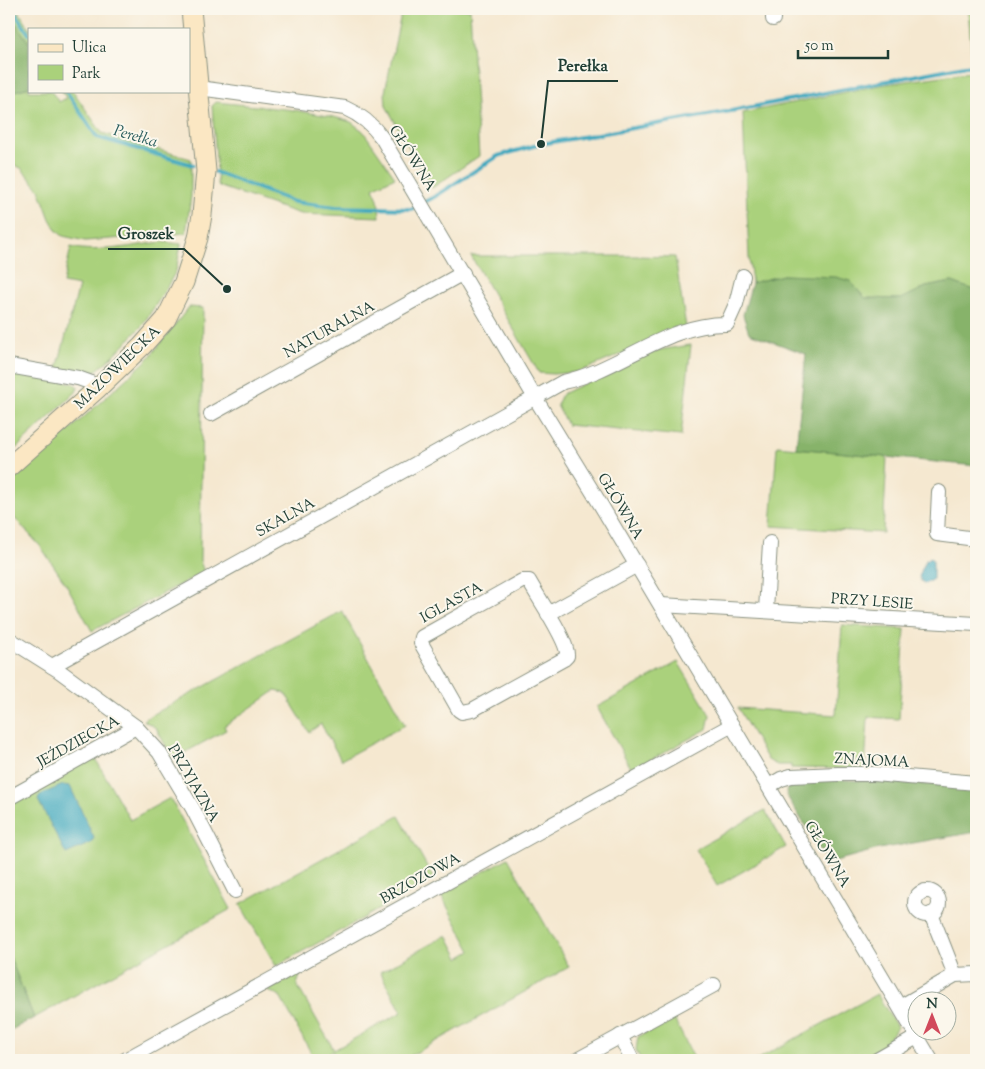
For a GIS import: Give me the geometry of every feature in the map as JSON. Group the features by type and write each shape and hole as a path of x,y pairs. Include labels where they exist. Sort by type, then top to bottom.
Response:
{"street":[{"name":"MAZOWIECKA","path":"9,466 142,346 166,319 184,282 198,238 206,171 192,9"},
{"name":"GŁÓWNA","path":"199,88 335,106 352,111 377,131 426,210 534,396 661,604 908,1022"},
{"name":"NATURALNA","path":"211,414 463,273"},
{"name":"SKALNA","path":"52,666 534,396 562,382 580,378 661,339 685,331 727,324 736,304 743,276"},
{"path":"9,366 78,378 89,382 97,388"},
{"path":"939,492 937,534 976,539"},
{"path":"766,610 770,543"},
{"path":"548,614 637,565"},
{"name":"IGLASTA","path":"522,581 528,581 548,614 567,649 567,656 472,710 462,712 459,710 421,643 422,637 522,581"},
{"name":"PRZY LESIE","path":"661,604 976,624"},
{"name":"PRZYJAZNA","path":"9,639 52,666 136,727 159,752 193,810 235,891"},
{"name":"BRZOZOWA","path":"125,1060 732,724"},
{"name":"JEŹDZIECKA","path":"9,798 136,727"},
{"name":"ZNAJOMA","path":"769,786 791,776 838,774 874,774 976,782"},
{"path":"931,914 955,975"},
{"path":"900,1007 955,975 976,974"},
{"path":"577,1060 714,985"},
{"path":"620,1036 632,1060"},
{"path":"877,1060 910,1042"},
{"name":"GŁÓWNA","path":"920,1042 931,1060"}],"green space":[{"path":"9,9 17,9 29,28 28,42 9,13"},
{"path":"402,9 470,9 479,156 432,188 386,106 385,92"},
{"path":"968,9 976,9 976,58 972,58"},
{"path":"9,13 28,42 28,87 9,93"},
{"path":"976,71 976,291 952,282 926,287 901,299 864,298 850,281 783,275 752,283 749,258 743,113 880,85"},
{"path":"28,87 28,92 52,92 59,102 66,98 63,92 74,92 102,133 191,159 191,196 186,233 85,241 63,236 57,231 50,219 39,189 21,168 9,162 9,93"},
{"path":"216,102 294,110 351,122 363,131 395,177 373,188 378,199 380,217 300,214 218,186 212,106"},
{"path":"162,242 181,244 176,271 141,327 97,370 83,374 57,369 79,286 63,283 71,247 92,250"},
{"path":"471,256 675,257 686,327 579,372 539,373"},
{"path":"783,275 836,277 850,281 865,298 901,299 926,287 952,282 976,291 976,466 796,448 806,354 749,333 743,315 752,283"},
{"path":"189,307 203,308 200,561 204,572 92,631 66,584 41,547 9,512 9,485 148,359"},
{"path":"691,345 681,436 567,425 557,405 562,394 652,351"},
{"path":"9,371 73,383 78,387 76,392 9,455"},
{"path":"777,446 887,457 883,533 771,526"},
{"path":"342,611 405,725 341,760 321,724 309,732 285,693 275,691 224,726 226,730 173,759 156,728 143,720"},
{"path":"842,625 905,629 899,719 868,717 865,769 791,768 791,765 777,765 768,760 738,708 836,715"},
{"path":"678,662 710,715 707,729 632,770 597,707"},
{"path":"94,756 130,820 170,798 231,909 34,1018 9,955 9,803"},
{"path":"793,780 846,780 976,787 976,832 879,849 828,863 787,796 787,789 797,785"},
{"path":"765,810 786,847 717,886 696,849"},
{"path":"399,816 434,879 276,966 240,904"},
{"path":"508,858 569,967 403,1060 334,1060 333,1051 315,1060 279,995 267,991 301,972 297,985 334,1050 402,1012 380,972 447,935 459,958 471,951 441,895"},
{"path":"9,955 34,1018 9,1031"},
{"path":"877,994 897,1027 885,1045 857,1060 756,1060"},
{"path":"673,1017 695,1060 641,1060 636,1050 638,1037"}],"water":[{"path":"930,557 933,561 933,579 925,584 919,577 925,561"},
{"path":"63,785 70,786 94,838 91,843 66,854 38,800 40,795"}],"waterway":[{"name":"Perełka","path":"12,9 28,33"},
{"name":"Perełka","path":"215,172 294,202 336,207 411,209 434,197 498,156 541,144 976,65"},
{"name":"Perełka","path":"67,92 97,137 193,165"}],"place":[{"name":"Perełka","path":"541,144"},
{"name":"Groszek","path":"227,289"}]}
